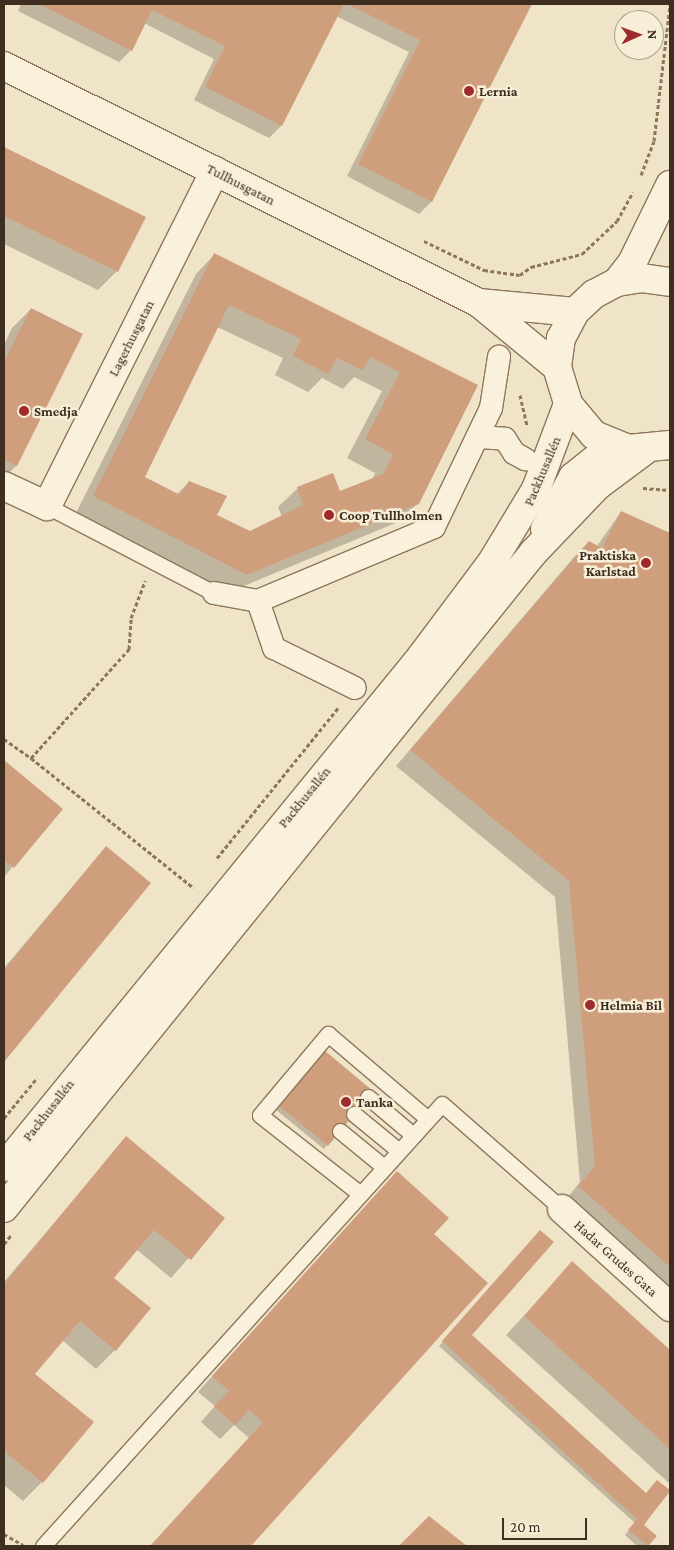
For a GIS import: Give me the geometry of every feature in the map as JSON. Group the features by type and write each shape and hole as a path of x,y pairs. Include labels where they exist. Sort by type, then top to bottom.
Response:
{"street":[{"name":"Tullhusgatan","path":"4,66 479,303 557,367"},
{"name":"Lagerhusgatan","path":"46,506 215,171"},
{"path":"630,280 632,263 670,184"},
{"path":"630,280 670,213"},
{"path":"661,450 613,445 579,421 568,404 557,367 561,338 575,312 594,294 630,280 670,282"},
{"name":"Tullhusgatan","path":"479,303 575,312"},
{"path":"214,593 258,601 434,527 479,437 497,385 498,357"},
{"name":"Packhusallén","path":"4,1166 421,657 492,562 536,489 568,404"},
{"path":"479,437 505,439 514,454 525,459"},
{"name":"Packhusallén","path":"533,552 573,477 613,445"},
{"name":"Packhusallén","path":"4,1208 533,552 597,486 661,450"},
{"path":"4,486 46,506"},
{"path":"258,601 274,648 348,696"},
{"name":"Hadar Grudes Gata","path":"562,1209 670,1307"}],"lane":[{"path":"46,506 214,593"},
{"path":"359,1193 260,1116 286,1090 315,1055 328,1034 428,1119"},
{"path":"368,1097 413,1135"},
{"path":"43,1546 359,1193 442,1104 562,1209"},
{"path":"354,1114 399,1151"},
{"path":"340,1131 384,1167"}],"path":[{"path":"520,276 531,267 582,254 617,221 654,141 670,4"},
{"path":"639,489 670,490"},
{"path":"31,758 129,649 131,618 153,562"},
{"path":"211,866 348,696"},
{"path":"4,740 31,758 194,888"},
{"path":"187,895 199,880"},
{"path":"4,1118 45,1069"},
{"path":"4,1534 25,1546"}],"building":[{"path":"39,4 344,4 282,126 205,87 225,46 152,10 132,51"},
{"path":"347,4 532,4 432,202 358,164 420,40"},
{"path":"4,147 146,217 118,272 4,216"},
{"path":"214,253 478,385 419,504 247,575 93,496","holes":["229,305 301,339 293,356 328,374 337,358 363,370 370,357 400,372 365,439 393,454 383,474 340,491 333,473 297,487 303,505 250,531 217,515 227,496 189,481 180,495 145,477"]},
{"name":"Smedja","path":"31,308 83,334 17,466 4,460 4,362"},
{"path":"621,511 670,533 670,1267 578,1186 595,1166 569,881 410,750 589,541 602,548"},
{"path":"4,760 63,809 14,868 4,860"},
{"path":"106,846 151,883 4,1062 4,970"},
{"path":"324,1050 373,1091 328,1146 278,1105"},
{"path":"126,1136 225,1218 191,1260 154,1230 114,1278 151,1308 116,1351 80,1321 35,1374 94,1422 43,1483 4,1451 4,1284"},
{"path":"397,1171 449,1218 434,1234 488,1283 251,1546 150,1546 263,1422 249,1410 235,1425 214,1406 229,1391 212,1376"},
{"path":"540,1230 554,1242 472,1335 646,1493 657,1480 670,1490 644,1525 657,1536 648,1546 628,1530 637,1519 442,1341"},
{"path":"572,1261 670,1350 670,1449 524,1316"},
{"path":"429,1516 467,1546 399,1546"}],"place":[{"name":"Lernia","path":"469,91"},
{"name":"Smedja","path":"24,411"},
{"name":"Coop Tullholmen","path":"329,515"},
{"name":"Praktiska Karlstad","path":"646,563"},
{"name":"Helmia Bil","path":"590,1005"},
{"name":"Tanka","path":"346,1102"}]}
